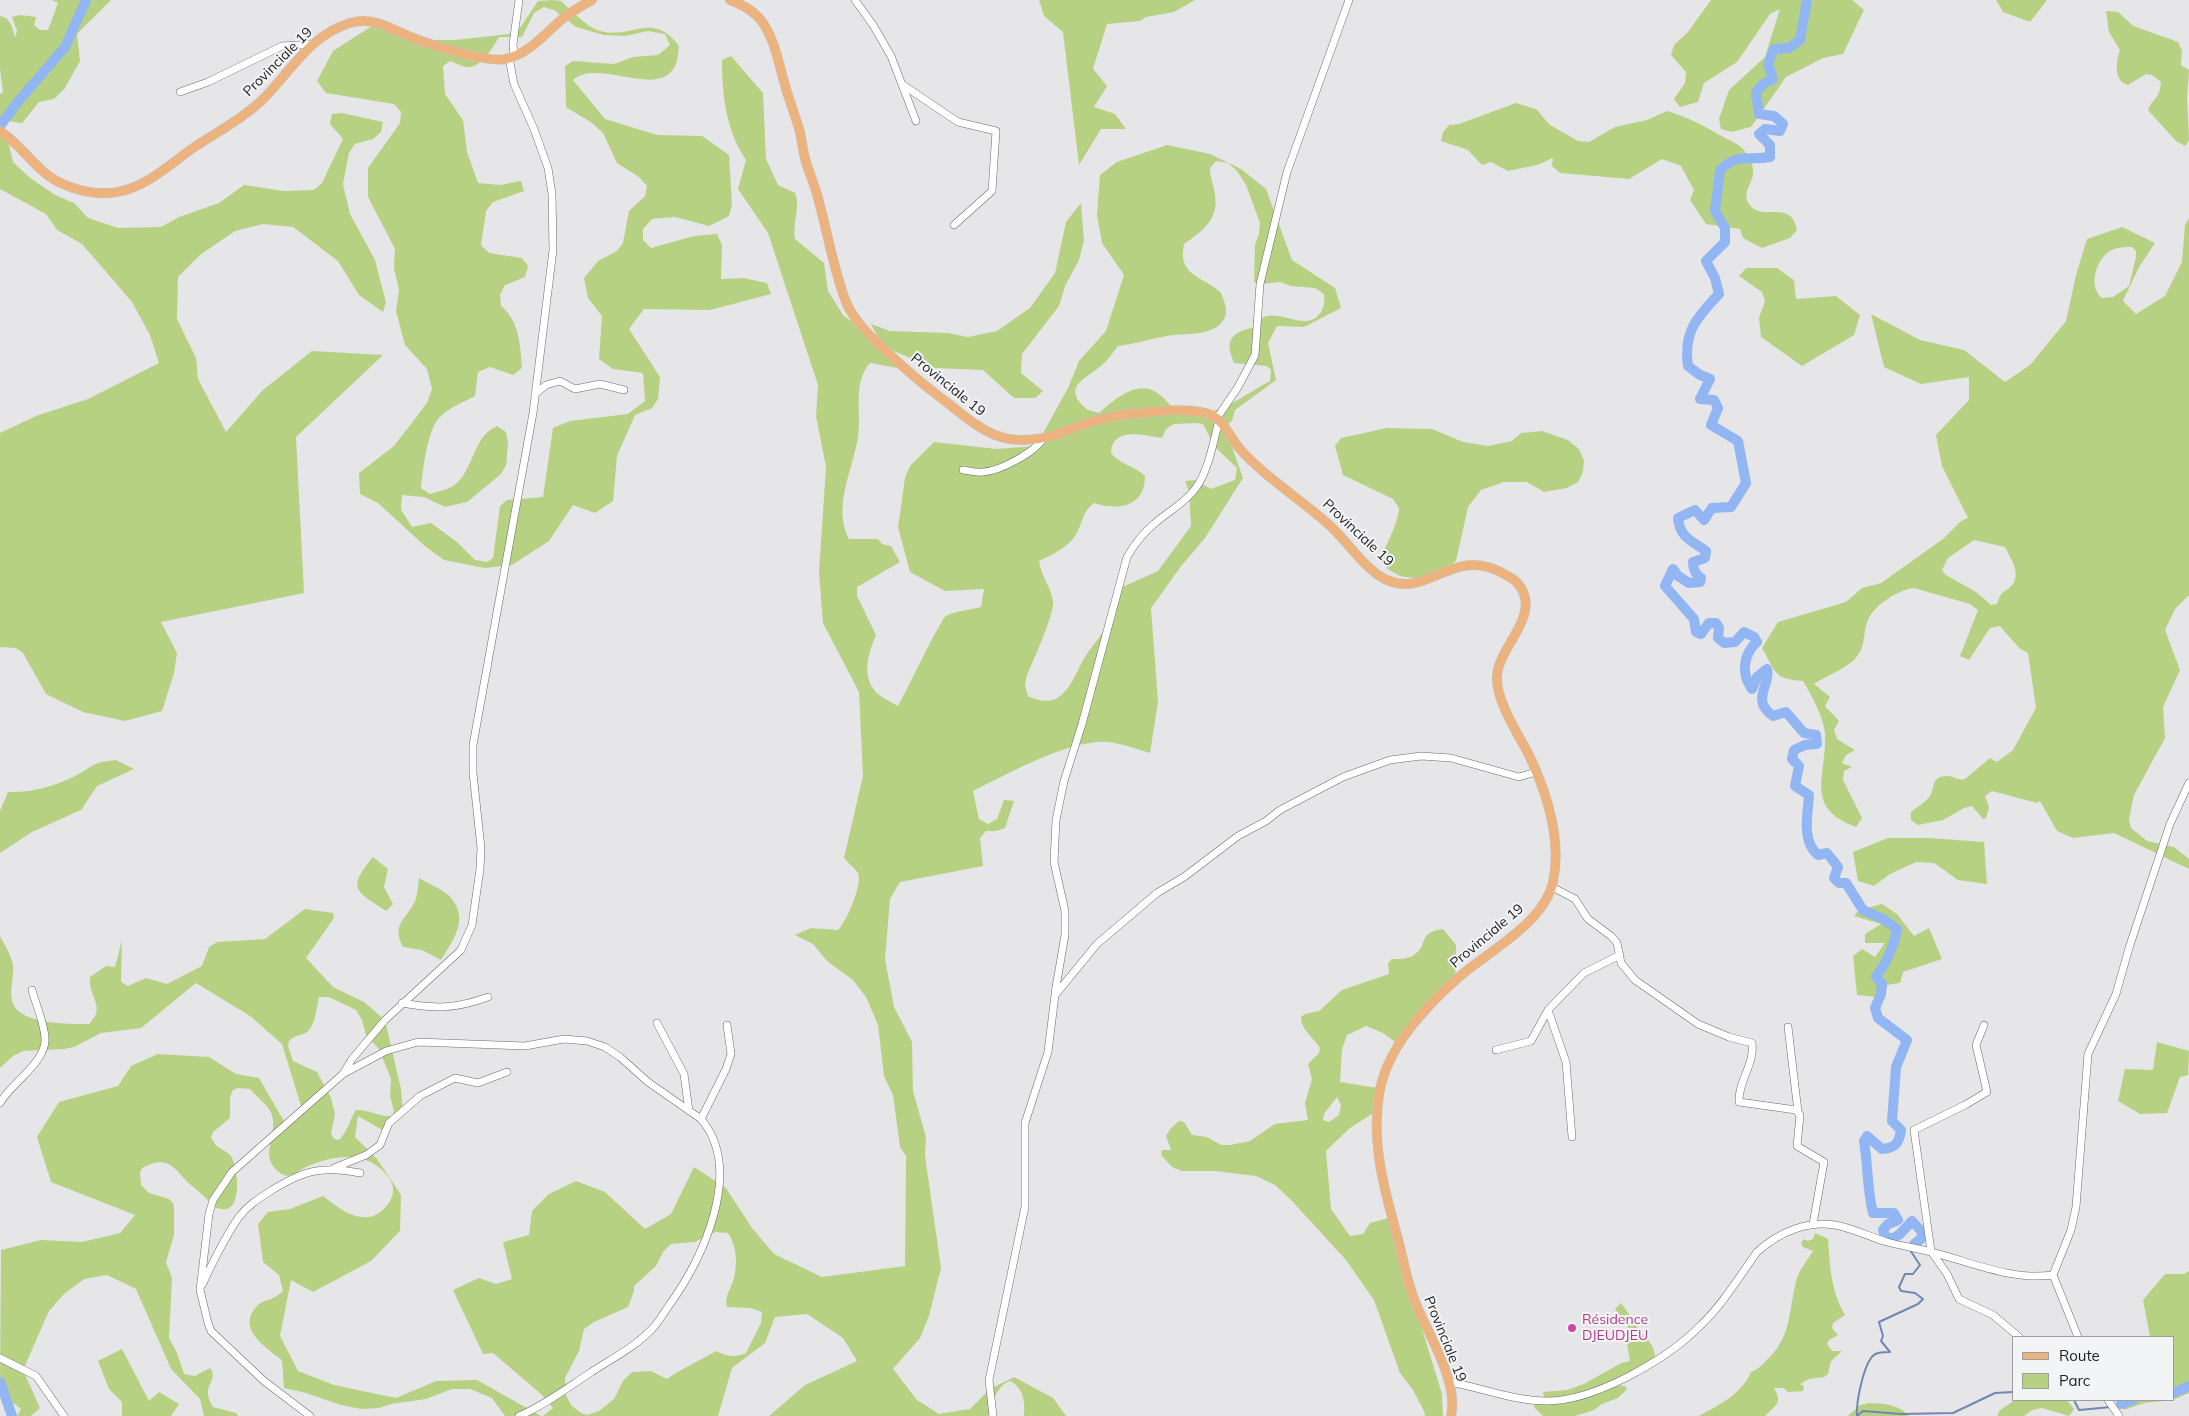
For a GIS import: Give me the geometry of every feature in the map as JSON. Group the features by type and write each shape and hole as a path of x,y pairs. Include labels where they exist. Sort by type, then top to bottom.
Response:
{"main road":[{"path":"511,57 538,41 568,14 592,0"},
{"name":"Provinciale 19","path":"730,0 752,10 762,21 770,35 799,128 806,162 818,195 845,299 869,334 905,369 976,426 986,432 1007,439 1018,440 1044,437 1108,417 1124,414 1164,411 1197,412 1218,419 1250,458 1281,488 1301,500 1331,526 1380,576 1399,583 1413,584 1460,565 1470,564 1497,570 1518,584 1526,600 1524,616 1500,662 1496,678 1513,725 1536,772 1551,819 1555,861 1552,887 1538,910 1508,939 1461,975 1407,1032 1392,1059 1380,1089 1376,1138 1380,1166 1412,1294 1450,1382 1453,1407 1451,1416"},
{"name":"Provinciale 19","path":"0,131 52,178 62,184 94,193 122,191 154,176 255,106 313,44 331,30 361,21 386,24 411,37 471,55 493,59 511,57"}],"street":[{"path":"343,1074 357,1053 402,1003 461,950 472,925 480,870 481,848 473,773 473,745 535,394 553,250 551,181 534,128 514,84 511,57 519,0"},
{"path":"855,0 873,25 891,56 916,121"},
{"path":"993,1416 989,1380 1025,1207 1025,1123 1048,1052 1066,922 1054,867 1056,820 1064,782 1082,724 1120,576 1127,557 1153,524 1189,497 1199,484 1218,419 1238,387 1255,354 1260,284 1287,172 1349,0"},
{"path":"180,92 208,82 282,46 313,44"},
{"path":"903,85 958,122 996,131 992,190 954,225"},
{"path":"535,394 546,385 560,381 575,389 600,384 624,390"},
{"path":"963,470 982,473 991,471 1028,452 1042,442 1044,437"},
{"path":"1055,995 1074,969 1097,944 1157,894 1184,877 1238,836 1266,821 1280,810 1343,777 1390,760 1421,756 1451,758 1519,777 1536,772"},
{"path":"2078,1336 2054,1275 2071,1230 2076,1207 2088,1054 2116,994 2129,948 2170,824 2189,783"},
{"path":"1552,887 1575,899 1588,919 1611,936 1617,943 1624,969 1635,980 1698,1024 1729,1037 1752,1043 1752,1057 1741,1086 1739,1102 1796,1110 1798,1112"},
{"path":"1496,1050 1532,1041 1548,1010 1584,973 1620,955"},
{"path":"0,1103 4,1096 41,1056 45,1047 45,1037 32,990"},
{"path":"402,1003 440,1008 466,1005 488,997"},
{"path":"1548,1010 1566,1062 1572,1137"},
{"path":"658,1023 684,1074 689,1111"},
{"path":"701,1119 726,1069 731,1054 727,1025"},
{"path":"1984,1025 1976,1046 1987,1092 1914,1130 1931,1251 1947,1274 1959,1299 1993,1315 2018,1336"},
{"path":"1788,1027 1798,1112 1797,1146 1824,1162 1813,1224"},
{"path":"310,1416 264,1380 211,1331 200,1290 208,1214 220,1188 239,1166 343,1074 374,1056 408,1044 438,1042 525,1046 551,1040 574,1039 604,1047 620,1057 648,1082 701,1119 714,1138 717,1150 719,1179 716,1203 712,1223 704,1244 679,1292 652,1329 619,1354 550,1400 519,1416"},
{"path":"332,1169 366,1155 380,1145 389,1123 420,1096 455,1078 478,1083 507,1072"},
{"path":"200,1290 225,1240 245,1210 286,1181 306,1172 332,1169 360,1173"},
{"path":"1450,1382 1499,1394 1546,1401 1568,1399 1609,1385 1654,1362 1702,1324 1756,1252 1779,1236 1813,1224 1840,1226 1888,1242 1931,1251 2003,1272 2028,1276 2054,1275"},
{"path":"0,1358 36,1376 64,1416"},
{"path":"2109,1401 2119,1416"}],"green space":[{"path":"52,0 111,0 77,34 80,61 65,88 54,99 39,102 22,123 0,119 0,94 3,92 0,68 0,16 9,21 15,37 17,31 12,17 20,15 36,17 34,25 40,30 48,30 58,3"},
{"path":"1039,0 1195,0 1174,12 1146,17 1140,21 1107,24 1093,69 1107,86 1094,107 1115,114 1126,129 1101,129 1079,165 1063,32 1044,16"},
{"path":"1711,0 1852,0 1864,10 1843,54 1823,58 1786,77 1751,127 1731,132 1721,129 1719,119 1729,90 1765,57 1780,9 1770,14 1737,62 1704,83 1698,102 1680,107 1674,99 1685,83 1686,72 1671,55 1674,45 1688,32"},
{"path":"1996,0 2047,0 2030,22 2003,12"},
{"path":"538,1 561,1 583,21 597,30 609,33 650,28 669,35 679,46 675,66 665,76 654,79 640,79 596,73 583,74 573,80 605,119 657,135 702,136 729,155 732,205 729,216 709,226 675,217 652,219 643,229 643,240 651,248 694,236 717,234 722,245 721,279 743,278 767,283 771,294 710,310 644,309 629,329 660,377 658,399 652,408 635,415 617,456 613,501 595,513 573,505 549,541 512,565 485,568 444,560 426,547 378,503 360,494 359,473 394,446 427,403 432,389 427,369 405,345 396,311 399,290 394,268 395,249 368,197 368,168 400,123 401,112 394,104 326,93 317,81 333,51 378,22 423,40 455,40 509,34 520,28","holes":["544,7 554,10 576,27 604,35 625,36 648,31 665,34 670,45 658,55 633,57 614,64 573,61 565,66 566,107 592,123 603,133 617,163 639,177 647,186 645,196 629,211 623,243 617,251 598,261 584,278 588,298 602,316 599,359 613,369 643,373 645,401 628,414 570,421 553,428 543,497 507,500 500,506 493,558 487,562 475,560 457,542 431,523 412,527 401,510 402,495 424,497 445,507 467,502 501,474 506,465 508,443 506,432 497,426 490,430 479,443 468,467 456,484 430,494 421,488 432,430 441,416 453,407 475,396 478,372 490,367 513,375 522,368 518,334 512,319 501,306 500,295 505,285 525,277 528,266 522,258 489,253 481,245 486,211 493,202 524,191 521,181 500,185 478,183 467,152 463,120 445,94 443,66 450,61 466,67 478,64 487,55 499,37 522,37 534,13"]},
{"path":"2106,11 2118,12 2133,26 2178,42 2182,51 2181,65 2189,70 2187,98 2189,140 2185,146 2176,141 2148,110 2158,96 2161,82 2152,75 2146,74 2128,85 2120,80 2117,60 2120,50 2109,32"},
{"path":"731,56 763,93 766,159 778,185 795,193 797,204 795,239 824,263 828,291 843,315 857,326 865,337 903,369 870,363 864,371 859,389 858,437 843,501 844,527 849,539 878,539 882,544 891,546 900,562 857,587 857,596 876,635 869,656 868,677 877,693 898,706 943,620 950,614 981,607 984,589 945,591 910,572 898,527 905,478 910,466 934,442 996,449 1036,446 1068,388 1079,361 1106,331 1124,275 1102,243 1097,215 1100,175 1117,162 1167,145 1210,154 1241,169 1266,189 1292,260 1335,288 1341,308 1304,327 1277,326 1268,343 1276,380 1235,410 1232,421 1225,427 1243,478 1205,538 1182,565 1151,608 1158,702 1150,753 1109,742 1076,746 1058,751 973,791 979,819 988,824 997,819 1004,800 1014,801 1005,828 996,831 986,831 980,838 983,866 900,882 890,899 885,959 894,1007 912,1042 913,1091 926,1137 925,1156 941,1268 929,1316 920,1338 893,1369 917,1400 939,1414 970,1409 990,1389 1014,1377 1053,1398 1066,1416 1024,1416 1021,1391 1010,1381 1005,1383 998,1391 988,1416 769,1416 805,1385 857,1361 843,1338 807,1314 775,1317 765,1343 732,1368 718,1416 543,1416 553,1408 541,1394 493,1353 483,1354 453,1290 479,1278 496,1284 512,1279 503,1242 529,1235 532,1211 549,1194 576,1181 605,1192 645,1229 671,1214 694,1167 726,1188 752,1228 774,1254 822,1277 905,1266 906,1156 900,1147 893,1095 884,1076 878,1025 866,997 853,980 827,961 813,944 795,935 811,928 838,930 849,912 856,894 859,879 858,873 844,858 863,776 859,692 823,623 819,572 826,467 816,416 818,385 768,233 738,189 746,160 734,137 726,112 722,60","holes":["1216,161 1228,163 1237,171 1246,185 1260,223 1255,245 1254,282 1260,284 1280,282 1291,286 1315,288 1324,294 1324,304 1321,312 1310,321 1274,316 1265,317 1256,326 1234,336 1230,343 1234,363 1267,366 1271,370 1270,381 1222,408 1201,414 1184,413 1175,409 1159,394 1143,388 1127,392 1099,413 1088,410 1080,402 1076,395 1076,389 1084,379 1105,362 1118,346 1214,329 1224,319 1226,309 1221,293 1188,270 1184,263 1183,255 1184,244 1203,230 1212,218 1216,204 1210,168","1174,424 1203,424 1215,447 1237,468 1235,480 1211,489 1195,480 1185,481 1189,491 1191,526 1158,571 1116,590 1105,628 1085,657 1065,692 1050,700 1040,700 1028,696 1025,685 1027,675 1053,607 1052,596 1039,561 1060,550 1074,538 1085,513 1094,503 1112,507 1121,506 1135,500 1140,494 1144,486 1145,476 1114,457 1111,453 1113,444 1117,439 1130,434 1162,438 1166,429","715,1232 728,1233 731,1238 735,1250 736,1263 735,1275 727,1296 727,1307 751,1308 762,1312 761,1323 746,1353 731,1356 716,1351 667,1379 651,1371 632,1372 623,1381 614,1399 599,1411 587,1415 581,1413 571,1405 566,1395 565,1378 579,1351 584,1329 594,1322 628,1307 634,1286 656,1266 663,1252 671,1244 695,1242"]},
{"path":"1516,103 1536,109 1550,125 1578,141 1589,142 1615,127 1647,120 1667,111 1690,119 1742,148 1749,157 1753,168 1753,175 1746,196 1749,204 1761,212 1789,215 1794,220 1797,230 1790,238 1762,248 1743,238 1740,229 1706,224 1690,200 1694,190 1681,166 1662,159 1629,179 1560,173 1552,166 1553,158 1537,165 1508,171 1491,162 1482,165 1468,150 1441,141 1443,132 1449,125 1459,124"},
{"path":"342,113 383,122 381,132 373,139 355,144 349,153 343,184 350,214 375,260 386,302 383,312 359,295 338,261 293,227 263,224 235,231 200,255 178,277 177,319 196,358 198,379 226,432 263,390 312,351 383,355 296,437 304,593 161,622 177,653 174,673 162,711 125,721 83,712 46,694 23,653 16,648 0,647 0,433 36,416 88,399 159,363 150,335 132,302 82,244 57,230 46,214 0,189 0,133 8,141 13,162 29,177 55,195 74,203 88,218 118,228 161,227 179,217 219,203 244,185 284,191 314,190 322,183 343,139 330,124 332,114"},
{"path":"1081,203 1084,241 1079,260 1065,286 1059,306 1022,354 1021,373 1043,391 1035,398 1014,398 983,370 934,368 882,346 871,324 890,331 948,333 968,337 997,331 1030,308 1055,273 1066,222"},
{"path":"2189,218 2189,595 2175,609 2165,630 2180,670 2163,707 2165,738 2134,795 2129,819 2131,828 2147,841 2174,847 2189,859 2189,869 2114,833 2073,838 2057,831 2040,801 2037,803 1992,791 1985,796 1989,807 1986,818 1983,819 1972,806 1964,808 1943,820 1918,825 1911,820 1911,812 1932,793 1934,783 1938,778 1949,776 1965,779 1990,758 1997,762 2013,750 2036,708 2028,653 2019,648 2000,626 1990,628 1969,660 1960,656 1978,610 1970,604 1914,588 1894,595 1875,609 1866,625 1861,650 1854,660 1814,684 1830,697 1825,706 1839,721 1834,730 1837,739 1855,750 1846,755 1842,763 1852,767 1844,771 1843,780 1862,818 1856,827 1840,819 1829,810 1823,800 1821,789 1825,734 1817,706 1803,681 1786,678 1776,673 1762,648 1778,622 1846,602 1862,588 1881,583 1943,539 1961,521 1968,518 1942,466 1936,435 1969,400 1969,377 1921,384 1884,367 1871,314 1920,340 1964,350 2005,382 2030,365 2066,321 2076,275 2087,239 2122,227 2155,243 2139,267 2123,301 2136,314 2165,296 2182,262 2185,225","holes":["2132,247 2136,251 2136,257 2129,286 2113,297 2102,298 2095,286 2098,265 2114,249","1974,540 2005,547 2014,566 2015,580 2002,593 1997,604 1991,605 1976,592 1946,575 1942,570 1948,558"]},
{"path":"1746,268 1777,268 1794,280 1796,299 1836,296 1860,315 1854,335 1802,366 1761,337 1759,318 1765,301 1762,292 1739,276"},
{"path":"1387,428 1432,429 1463,442 1488,446 1512,441 1521,433 1542,431 1568,440 1579,449 1584,460 1583,472 1578,482 1567,488 1544,492 1527,482 1504,482 1481,490 1468,507 1456,561 1439,574 1427,580 1400,576 1389,570 1382,562 1385,548 1396,523 1399,508 1393,499 1343,475 1335,446 1341,438"},
{"path":"116,760 134,769 97,786 81,810 32,832 0,853 0,811 8,792 33,790 57,784 97,764"},
{"path":"1888,838 1929,838 1984,842 1987,884 1958,880 1934,863 1916,862 1890,874 1874,886 1858,881 1853,852"},
{"path":"373,857 388,869 384,887 393,904 386,911 368,899 358,889 359,876"},
{"path":"419,878 449,896 457,907 459,923 457,931 441,960 422,950 403,947 400,939 399,927 415,901"},
{"path":"1882,904 1897,914 1914,936 1929,928 1942,959 1903,972 1900,983 1887,985 1884,998 1857,995 1853,956 1862,949 1875,957 1885,943 1865,943 1865,934 1881,924 1854,916 1859,910"},
{"path":"305,909 333,913 334,918 306,958 333,987 364,1002 385,1020 401,1089 403,1115 384,1131 358,1116 355,1137 377,1159 401,1195 400,1231 371,1261 313,1292 291,1280 280,1336 298,1371 334,1385 396,1398 436,1381 477,1380 541,1416 505,1416 492,1398 470,1389 452,1389 426,1399 391,1404 379,1408 361,1409 284,1388 282,1360 261,1343 251,1328 252,1312 259,1304 276,1297 283,1291 279,1275 263,1262 258,1224 268,1212 290,1209 323,1196 347,1213 356,1216 373,1216 389,1203 393,1194 393,1188 391,1181 381,1169 362,1159 351,1157 328,1159 293,1174 283,1175 273,1166 270,1159 269,1152 273,1131 271,1112 250,1089 238,1088 233,1090 230,1097 230,1118 213,1132 211,1137 217,1146 227,1152 233,1160 237,1175 237,1193 232,1206 227,1209 216,1208 171,1165 159,1162 151,1164 142,1168 140,1173 141,1185 149,1193 169,1199 173,1203 174,1208 174,1235 166,1262 172,1278 169,1338 177,1353 184,1374 195,1376 210,1368 213,1376 208,1393 213,1407 236,1413 238,1416 204,1416 200,1399 171,1369 136,1289 107,1275 84,1279 64,1294 49,1311 23,1370 40,1408 31,1416 17,1416 21,1409 0,1393 1,1250 41,1240 82,1242 120,1233 135,1215 51,1182 37,1137 59,1102 118,1086 131,1066 158,1054 209,1057 236,1074 259,1078 285,1123 302,1109 282,1044 250,1016 196,983 141,1028 101,1033 74,1047 64,1049 23,1051 13,1056 0,1068 0,936 10,955 13,966 11,995 16,1008 33,1019 80,1024 89,1024 96,1012 97,1007 90,984 90,977 106,966 115,967 122,940 121,982 128,986 146,978 167,984 202,966 209,947 217,942 265,939","holes":["319,997 329,997 356,1010 362,1020 366,1035 379,1049 391,1079 390,1096 394,1111 392,1116 387,1116 356,1110 339,1140 334,1139 331,1134 335,1114 331,1098 317,1072 293,1061 288,1046 291,1039 310,1029"]},
{"path":"1443,929 1456,945 1455,982 1398,1044 1383,1033 1366,1026 1347,1035 1342,1049 1340,1082 1378,1088 1375,1112 1350,1128 1326,1151 1331,1209 1350,1236 1363,1234 1370,1223 1393,1217 1410,1290 1442,1394 1443,1416 1425,1416 1413,1390 1400,1373 1374,1300 1346,1260 1292,1201 1275,1185 1256,1176 1215,1171 1182,1171 1172,1167 1161,1155 1162,1150 1171,1150 1166,1136 1179,1121 1184,1122 1192,1135 1207,1137 1221,1145 1230,1145 1250,1141 1275,1124 1308,1120 1305,1103 1312,1079 1308,1064 1319,1053 1320,1048 1305,1030 1301,1017 1305,1014 1319,1011 1342,990 1389,974 1388,963 1392,959 1413,956 1419,951 1426,936","holes":["1337,1097 1341,1105 1339,1115 1329,1122 1323,1120 1324,1114"]},
{"path":"2157,1042 2189,1051 2188,1075 2180,1077 2167,1113 2140,1114 2118,1101 2125,1069 2153,1070"},
{"path":"1815,1233 1828,1239 1834,1288 1845,1315 1833,1323 1832,1328 1838,1335 1829,1340 1827,1344 1832,1351 1842,1351 1831,1361 1828,1374 1824,1377 1809,1379 1800,1384 1804,1386 1803,1391 1788,1392 1784,1388 1774,1388 1778,1401 1765,1416 1699,1416 1736,1393 1751,1372 1764,1363 1781,1343 1788,1324 1797,1278 1813,1251 1803,1247 1801,1243 1804,1239 1808,1241 1813,1239"},
{"path":"2189,1271 2189,1393 2174,1400 2174,1336 2150,1336 2143,1300 2165,1274 2184,1274"},
{"path":"1621,1303 1637,1328 1650,1343 1655,1357 1617,1379 1585,1392 1570,1397 1544,1397 1543,1392 1567,1390 1584,1384 1621,1363 1630,1361 1627,1343 1628,1327 1615,1309"},
{"path":"122,1349 149,1401 159,1392 179,1404 171,1416 122,1416 122,1402 109,1389 98,1361"},
{"path":"1615,1385 1625,1386 1627,1389 1618,1398 1602,1404 1594,1410 1575,1416 1543,1416 1534,1407 1535,1404 1576,1400 1596,1394"},
{"path":"2014,1401 2068,1401 2074,1409 2069,1416 2042,1408 2032,1410 2024,1416 1997,1416 2000,1410"},
{"path":"2119,1401 2163,1401 2144,1403 2124,1410"},
{"path":"1870,1403 1896,1407 1909,1416 1848,1416 1860,1405"}],"waterway":[{"path":"0,126 16,104 65,47 86,0"},
{"path":"1807,0 1800,40 1789,48 1774,49 1768,64 1773,79 1763,84 1756,92 1759,114 1774,116 1783,124 1780,131 1765,129 1759,134 1770,145 1770,157 1738,159 1720,170 1715,211 1725,228 1725,242 1706,261 1715,278 1719,294 1704,310 1693,326 1688,344 1688,366 1700,375 1710,379 1700,399 1714,400 1718,408 1711,425 1738,441 1746,483 1731,507 1712,508 1704,520 1695,510 1678,518 1679,525 1684,534 1706,551 1705,558 1693,562 1693,567 1701,578 1700,582 1689,583 1678,576 1673,569 1665,586 1694,619 1696,632 1701,634 1709,623 1716,623 1719,628 1718,638 1724,643 1735,642 1744,632 1754,637 1757,642 1749,652 1745,664 1748,683 1752,689 1757,677 1767,669 1762,698 1766,710 1773,716 1786,712 1804,733 1816,735 1817,744 1805,745 1794,750 1792,759 1799,766 1795,786 1809,795 1807,819 1809,842 1818,855 1827,853 1838,867 1834,878 1839,883 1846,883 1863,910 1883,919 1897,929 1890,954 1876,977 1882,984 1881,994 1875,1008 1878,1018 1907,1040 1896,1067 1892,1121 1901,1130 1898,1142 1890,1148 1882,1149 1867,1136 1864,1141 1873,1213 1894,1213 1898,1220 1888,1224 1883,1230 1885,1236 1892,1239 1900,1234 1912,1221 1922,1232 1921,1239 1914,1244"},
{"path":"1857,1416 1861,1386 1868,1363 1875,1355 1882,1352 1890,1352 1881,1341 1883,1336 1879,1322 1918,1304 1923,1299 1915,1293 1901,1291 1899,1287 1905,1274 1913,1274 1920,1265 1910,1250"},
{"path":"0,1382 12,1416"},
{"path":"2174,1393 2189,1386"},
{"path":"1857,1416 1863,1411 1901,1414 1953,1413 1995,1393 2012,1392"},
{"path":"2074,1401 2079,1410 2111,1407"},
{"path":"2121,1404 2130,1401"}],"place":[{"name":"Résidence DJEUDJEU","path":"1572,1328"}]}
